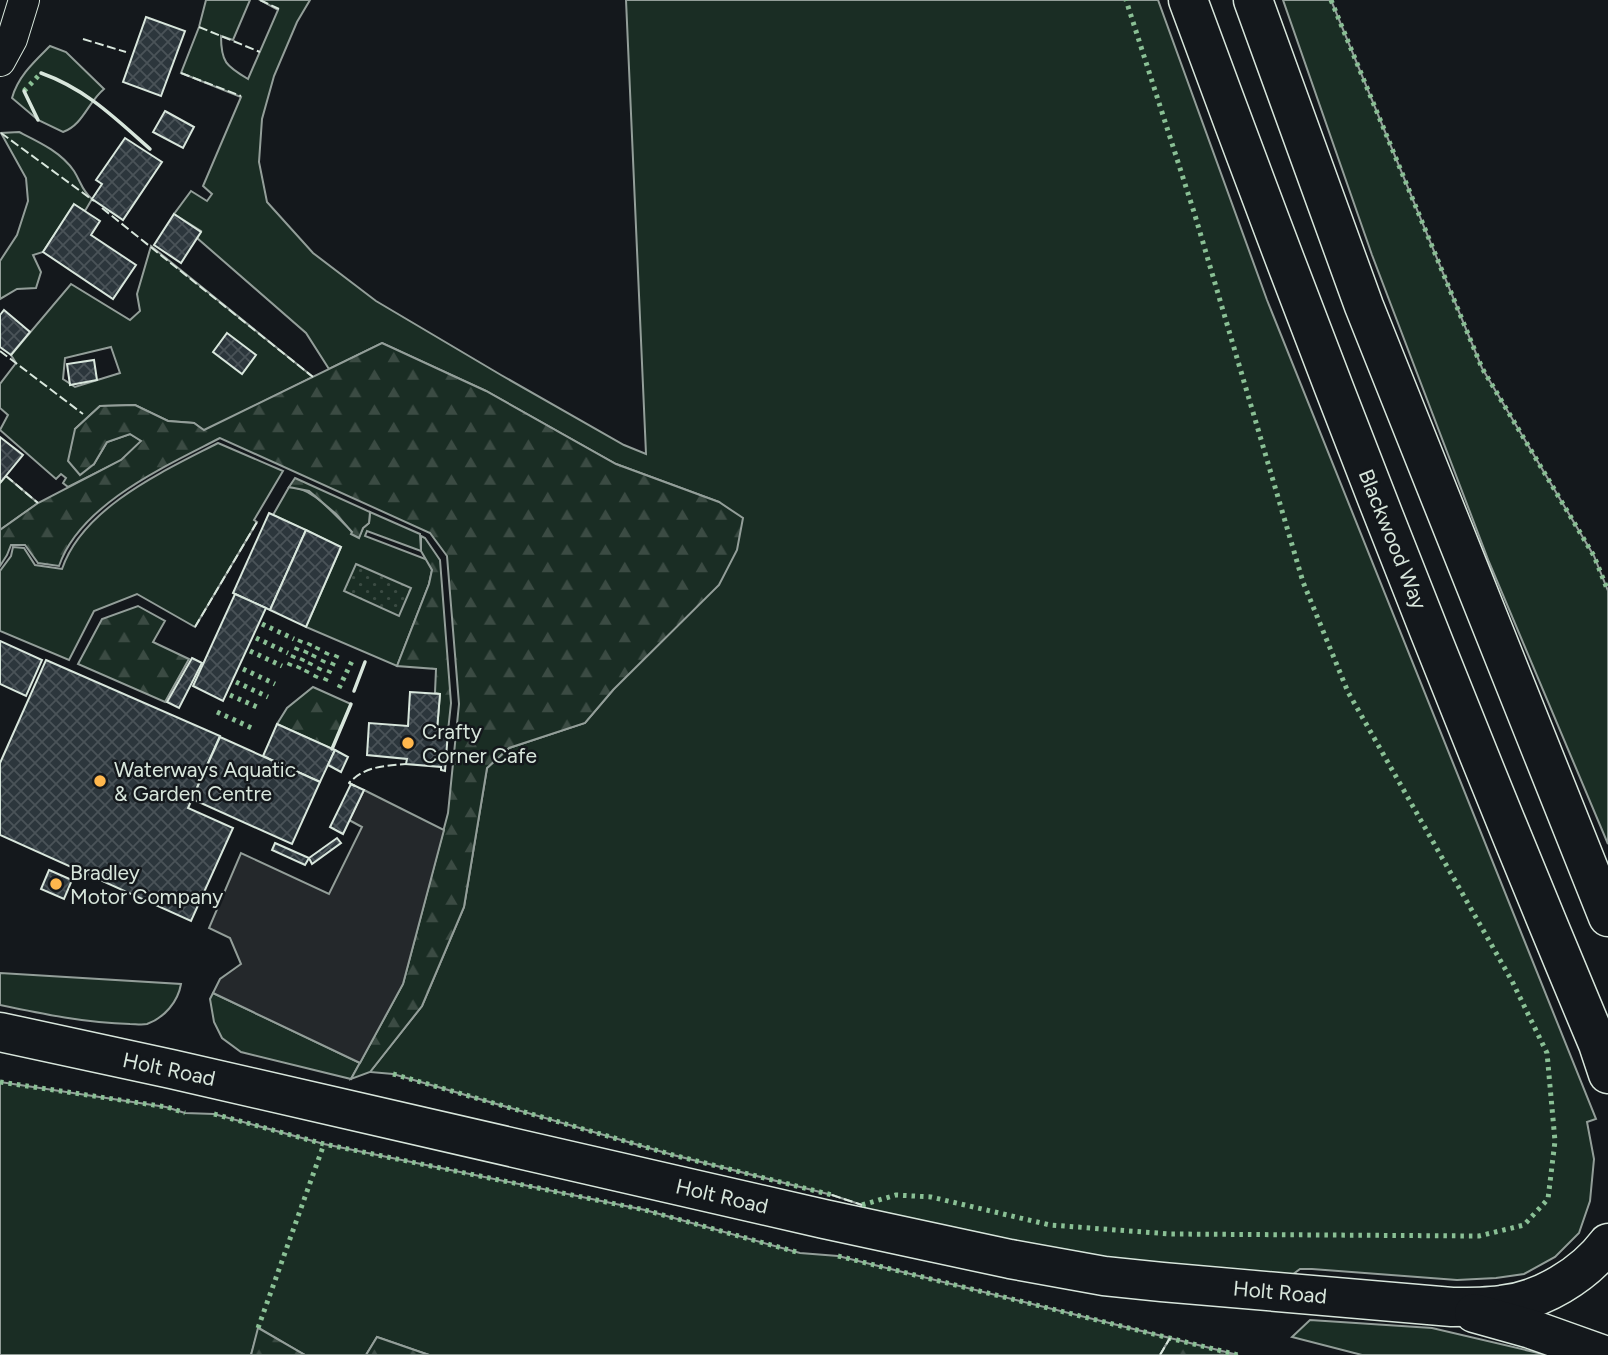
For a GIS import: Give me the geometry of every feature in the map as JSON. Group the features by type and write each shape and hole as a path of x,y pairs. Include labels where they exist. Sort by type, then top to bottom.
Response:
{"main road":[{"name":"Blackwood Way","path":"1188,0 1291,281 1608,1074"},
{"path":"1253,0 1370,319 1608,917"},
{"name":"Holt Road","path":"0,1032 824,1219 1104,1276 1452,1307 1503,1305 1547,1292 1590,1263 1608,1243"},
{"name":"Holt Road","path":"1452,1307 1531,1329 1604,1355"}],"street":[{"path":"0,61 12,40 24,0"}],"green space":[{"path":"206,0 250,0 233,40 221,36 226,62 248,79 278,10 260,0 310,0 297,22 274,76 262,119 259,162 267,202 313,253 376,301 624,445 646,454 626,0 1158,0 1267,300 1596,1119 1587,1122 1594,1159 1590,1201 1579,1233 1555,1257 1524,1274 1457,1280 1312,1269 1300,1269 1288,1278 1078,1258 860,1214 862,1205 832,1195 673,1155 393,1074 370,1072 422,1006 464,907 487,768 509,748 585,723 613,690 719,502 616,464 486,391 382,343 329,369 306,333 197,238 201,231 174,214 191,191 207,201 212,194 203,186 241,97 181,73 199,27"},
{"path":"1283,0 1331,0 1482,368 1594,556 1608,591 1608,844 1489,562 1372,255"},
{"path":"50,46 66,52 104,89 81,119 63,132 38,120 12,98 23,76"},
{"path":"19,132 63,158 92,199 85,211 74,205 43,252 33,255 41,272 36,288 17,289 0,299 0,261 17,235 28,201 26,178 1,133"},
{"path":"151,246 313,377 204,431 194,423 168,421 135,405 100,406 75,429 94,464 107,442 130,434 142,441 122,460 68,487 63,483 66,478 61,474 56,479 0,430 8,415 0,408 0,384 16,363 11,355 71,284 130,320 140,311 137,294","holes":["111,347 120,373 75,387 63,379 65,358"]},
{"path":"382,343 486,391 616,464 719,502 743,518 737,550 719,585 613,690 585,723 509,748 487,768 464,907 422,1006 370,1072 351,1079 403,984 448,813 459,704 447,556 430,533 220,438 151,474 105,506 85,524 70,544 59,566 38,563 25,545 11,545 0,566 0,530 38,503 121,460 141,441 130,434 107,442 94,464 80,475 68,461 75,429 100,406 135,405 168,421 194,423 204,430"},
{"path":"218,443 283,471 254,520 257,522 195,627 137,594 94,611 69,660 0,631 0,571 11,556 13,547 24,548 35,565 62,569 73,547 106,509 150,479"},
{"path":"6,476 38,503 0,530 0,483"},
{"path":"295,478 370,512 369,523 363,528 359,538 351,534 336,514 309,491 289,487"},
{"path":"289,487 309,493 318,499 359,537 369,523 370,512 420,534 421,551 367,531 365,536 428,560 432,570 397,666 306,627 341,547 273,515"},
{"path":"421,536 440,560 451,703 448,731 437,730 440,694 435,693 436,669 397,666 432,570 421,551"},
{"path":"356,564 411,588 399,616 344,591"},
{"path":"138,606 165,621 153,642 189,659 165,702 78,664 102,619"},
{"path":"313,687 351,704 332,749 277,724 287,708"},
{"path":"0,973 181,984 173,1003 164,1013 147,1024 97,1022 0,1005"},
{"path":"213,993 360,1063 351,1079 241,1052 222,1038 214,1022 210,999"},
{"path":"0,1082 166,1107 185,1113 214,1114 324,1144 645,1210 800,1253 838,1256 1170,1338 1160,1355 429,1355 377,1337 366,1355 305,1355 259,1328 251,1355 0,1355"},
{"path":"1310,1320 1432,1328 1547,1355 1362,1355 1292,1337"},
{"path":"258,1328 305,1355 251,1355"},
{"path":"377,1337 429,1355 366,1355"},
{"path":"1170,1338 1238,1355 1160,1355"}],"shaded area":[{"path":"364,790 444,830 403,984 360,1063 213,993 220,979 241,964 230,938 209,928 241,853 329,894 362,827 349,820"}],"building":[{"path":"146,17 185,31 161,96 123,82"},
{"path":"165,111 194,127 183,148 153,132"},
{"path":"125,138 162,162 123,220 92,199 102,184 96,180"},
{"path":"74,204 100,221 91,235 136,265 113,299 43,252"},
{"path":"174,214 201,232 181,263 154,245"},
{"path":"4,310 30,332 11,355 0,347 0,315"},
{"path":"227,333 256,355 242,374 213,352"},
{"path":"94,360 97,380 70,385 67,364"},
{"path":"0,437 23,455 0,483"},
{"path":"269,513 306,530 270,610 233,593"},
{"path":"306,530 341,547 306,627 270,610"},
{"path":"235,594 266,608 223,701 193,686"},
{"path":"0,641 42,660 26,696 0,684"},
{"path":"192,658 202,663 179,708 167,702"},
{"name":"Waterways Aquatic & Garden Centre","path":"46,660 220,736 188,808 233,828 191,921 0,835 0,763"},
{"name":"Crafty Corner Cafe","path":"410,692 440,694 437,730 448,731 445,771 441,770 441,767 406,764 407,759 367,755 369,723 408,726"},
{"name":"Waterways Aquatic & Garden Centre","path":"277,724 335,750 320,782 263,756"},
{"name":"Waterways Aquatic & Garden Centre","path":"220,737 320,782 292,844 192,799"},
{"path":"335,750 348,757 341,772 328,765"},
{"path":"351,784 364,790 343,834 330,827"},
{"path":"337,838 341,843 312,864 309,858"},
{"path":"275,843 309,858 305,865 272,850"},
{"name":"Bradley Motor Company","path":"49,870 72,880 64,899 41,889"}],"hedge":[{"path":"862,1205 896,1195 931,1197 1050,1225 1170,1234 1479,1236 1524,1225 1548,1199 1555,1141 1547,1053 1512,981 1348,692 1303,582 1194,212 1126,0"},
{"path":"1331,0 1482,368 1594,556 1608,591"},
{"path":"24,91 41,73"},
{"path":"262,624 294,639"},
{"path":"289,666 302,637"},
{"path":"256,638 288,653"},
{"path":"298,669 311,641"},
{"path":"306,673 319,645"},
{"path":"315,678 329,649"},
{"path":"250,651 282,666"},
{"path":"325,681 338,653"},
{"path":"339,688 353,659"},
{"path":"243,669 275,684"},
{"path":"236,682 268,697"},
{"path":"230,695 257,707"},
{"path":"217,712 254,729"},
{"path":"393,1074 673,1155 832,1195"},
{"path":"0,1082 167,1107 185,1113"},
{"path":"214,1114 324,1144 645,1210 800,1253"},
{"path":"258,1328 324,1144"},
{"path":"838,1256 1238,1355"}],"fence":[{"path":"260,0 279,9"},
{"path":"199,27 260,52"},
{"path":"83,39 126,52"},
{"path":"181,73 241,96"},
{"path":"1,133 94,201"},
{"path":"102,208 313,377"},
{"path":"0,351 83,414"},
{"path":"6,476 38,503"},
{"path":"195,627 257,522"},
{"path":"355,786 349,783 368,770 406,764"},
{"path":"832,1195 862,1205"},
{"path":"1160,1355 1170,1338"}],"wall":[{"path":"41,73 86,96 150,149"},
{"path":"24,91 38,120"},
{"path":"354,691 365,662"},
{"path":"332,749 351,704"}],"place":[{"name":"Crafty Corner Cafe","path":"408,743"},
{"name":"Waterways Aquatic & Garden Centre","path":"100,781"},
{"name":"Bradley Motor Company","path":"56,884"}]}
